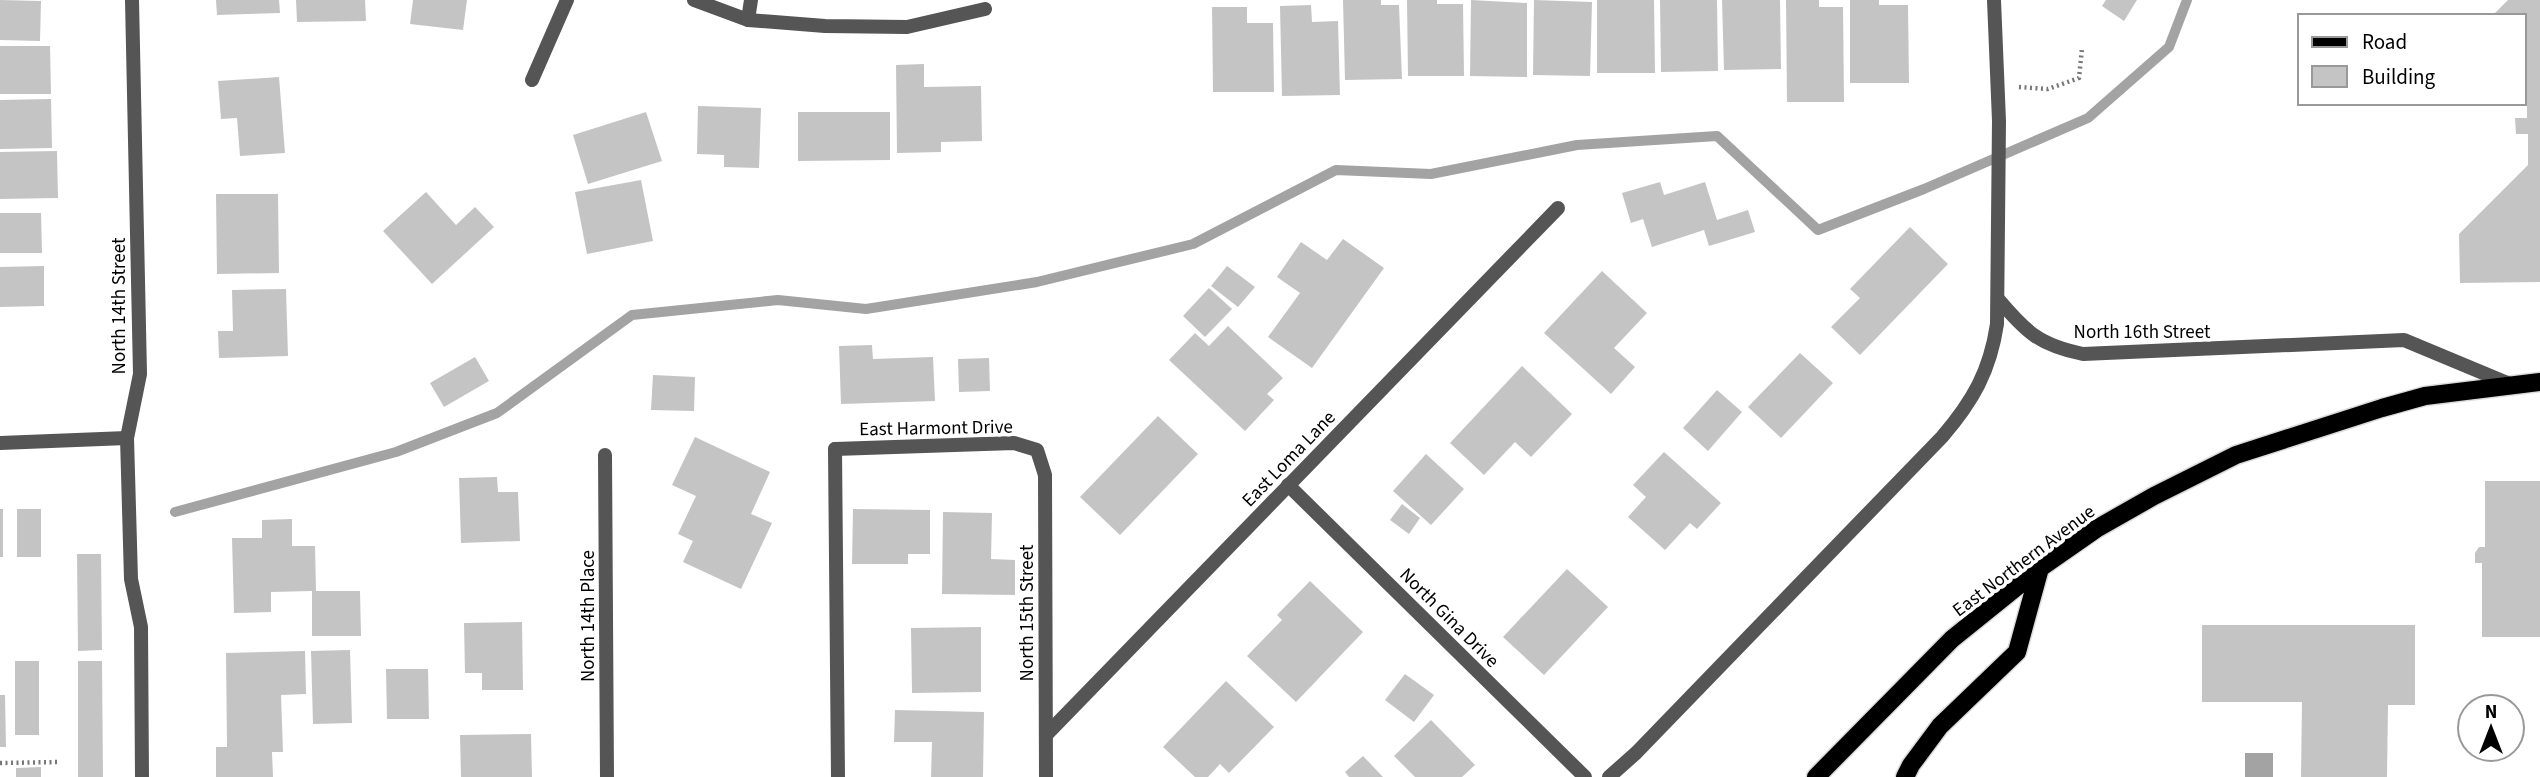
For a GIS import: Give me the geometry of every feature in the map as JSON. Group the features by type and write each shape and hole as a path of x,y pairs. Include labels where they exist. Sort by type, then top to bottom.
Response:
{"main road":[{"name":"East Northern Avenue","path":"1816,777 1952,639 2040,568 2096,530 2154,496 2236,455 2426,396 2540,382"},
{"path":"1905,777 1940,726 2017,652 2040,568"}],"street":[{"name":"North 14th Street","path":"132,0 140,374 127,438 131,579 141,627 142,777"},
{"path":"532,80 566,0"},
{"path":"694,0 748,20 825,26 907,27 985,9"},
{"path":"748,20 751,0"},
{"path":"1609,777 1636,753 1963,412 1981,383 1993,354 1998,299 1999,121 1994,0"},
{"name":"East Loma Lane","path":"1046,735 1558,208"},
{"name":"North 16th Street","path":"1998,299 2024,330 2060,349 2083,354 2404,340 2512,385"},
{"path":"0,443 127,438"},
{"name":"East Harmont Drive","path":"838,777 835,449 1014,443 1037,450"},
{"name":"North 15th Street","path":"1037,450 1045,475 1046,777"},
{"name":"North 14th Place","path":"605,455 607,777"},
{"name":"North Gina Drive","path":"1289,485 1585,777"}],"path":[{"path":"2029,87 2048,89 2079,78 2082,48"},
{"path":"0,763 60,762"}],"shaded area":[{"path":"2245,753 2273,753 2273,777 2245,777"}],"building":[{"path":"0,0 41,1 40,41 0,40"},
{"path":"216,0 279,0 280,13 217,15"},
{"path":"296,0 365,0 366,21 297,22"},
{"path":"413,0 467,0 463,30 410,24"},
{"path":"1343,0 1381,0 1381,5 1399,5 1402,79 1345,80"},
{"path":"1407,0 1437,0 1437,4 1463,4 1464,76 1408,76"},
{"path":"1471,0 1527,3 1527,77 1470,76"},
{"path":"1534,0 1592,2 1590,76 1533,75"},
{"path":"1597,0 1654,0 1655,73 1597,73"},
{"path":"1660,0 1717,0 1718,71 1661,72"},
{"path":"1722,0 1780,0 1781,69 1724,70"},
{"path":"1786,0 1819,0 1819,7 1843,7 1844,102 1787,102"},
{"path":"1850,0 1879,0 1879,5 1908,5 1909,83 1850,83"},
{"path":"2106,0 2137,0 2124,21 2102,6"},
{"path":"2508,0 2540,0 2540,282 2460,283 2459,234 2528,165 2528,134 2516,134 2515,118 2527,118 2526,14 2494,14"},
{"path":"1311,5 1312,22 1338,21 1340,95 1282,96 1280,6"},
{"path":"1212,7 1247,7 1247,23 1273,23 1274,92 1213,92"},
{"path":"0,46 50,46 51,94 0,94"},
{"path":"924,64 924,87 981,86 982,141 941,142 941,152 897,153 896,65"},
{"path":"279,77 285,153 240,156 237,118 221,119 218,81"},
{"path":"51,99 52,148 0,149 0,100"},
{"path":"698,106 761,108 759,168 724,167 724,155 697,154"},
{"path":"646,112 662,161 588,184 573,135"},
{"path":"798,112 890,112 890,160 798,161"},
{"path":"57,151 58,198 0,199 0,152"},
{"path":"641,180 653,241 587,254 575,192"},
{"path":"1660,182 1664,195 1705,182 1717,220 1748,210 1755,232 1709,246 1704,230 1652,247 1643,219 1631,223 1622,193"},
{"path":"426,192 456,225 475,207 494,227 432,284 383,231"},
{"path":"216,194 278,194 279,273 217,274"},
{"path":"0,213 41,213 42,253 0,253"},
{"path":"1910,227 1948,264 1860,355 1831,327 1860,298 1850,289"},
{"path":"1343,239 1384,268 1312,368 1268,337 1300,293 1277,277 1301,242 1327,260"},
{"path":"44,266 44,306 0,307 0,267"},
{"path":"1227,266 1255,287 1238,307 1211,286"},
{"path":"1602,271 1647,313 1614,348 1635,367 1611,394 1544,333"},
{"path":"1209,288 1232,309 1205,337 1183,316"},
{"path":"286,289 288,356 219,358 218,331 233,331 232,290"},
{"path":"1228,326 1283,378 1267,394 1274,400 1245,431 1169,360 1195,333 1209,346"},
{"path":"872,345 873,359 933,357 935,401 841,404 839,346"},
{"path":"1800,353 1833,383 1781,438 1748,407"},
{"path":"475,357 489,381 444,407 430,383"},
{"path":"989,358 990,391 959,392 958,359"},
{"path":"1522,366 1572,414 1531,457 1515,442 1484,475 1450,443"},
{"path":"653,375 695,377 694,411 651,410"},
{"path":"1717,390 1742,412 1708,451 1683,428"},
{"path":"1158,416 1198,454 1120,535 1080,497"},
{"path":"695,437 770,472 751,514 772,523 741,589 683,562 693,541 678,534 696,496 672,485"},
{"path":"1664,452 1721,503 1697,529 1690,523 1665,550 1628,517 1646,497 1633,485"},
{"path":"1426,454 1464,489 1431,525 1393,491"},
{"path":"497,477 498,492 518,492 520,541 461,543 459,478"},
{"path":"2485,481 2540,481 2540,637 2482,637 2482,563 2475,563 2475,553 2479,547 2485,547"},
{"path":"1402,504 1420,518 1409,534 1390,520"},
{"path":"0,509 3,509 3,557 0,557"},
{"path":"17,509 41,509 41,557 17,557"},
{"path":"853,509 930,510 930,554 908,554 908,564 852,564"},
{"path":"943,512 992,513 991,559 1015,560 1015,595 942,594"},
{"path":"292,519 292,546 315,546 316,591 360,591 361,636 312,636 312,591 271,592 271,612 234,613 232,538 262,538 262,520"},
{"path":"77,554 101,554 102,650 78,651"},
{"path":"1567,569 1608,607 1544,675 1503,637"},
{"path":"1310,581 1363,632 1296,702 1247,656 1282,620 1277,615"},
{"path":"522,622 523,690 482,690 482,673 465,673 464,623"},
{"path":"2202,625 2415,625 2415,705 2388,705 2387,777 2301,777 2302,702 2202,702"},
{"path":"981,627 981,692 912,693 911,628"},
{"path":"350,650 352,723 313,724 311,651"},
{"path":"305,651 306,694 281,695 283,752 272,752 273,777 216,777 216,747 227,747 226,653"},
{"path":"15,661 39,661 39,735 15,735"},
{"path":"78,661 102,661 103,777 78,777"},
{"path":"386,669 428,669 429,719 387,719"},
{"path":"1405,674 1434,695 1414,722 1385,700"},
{"path":"1226,681 1274,727 1229,773 1220,764 1208,777 1195,777 1163,747"},
{"path":"0,695 5,695 6,747 0,747"},
{"path":"895,710 984,712 983,777 931,777 932,742 894,742"},
{"path":"1431,720 1475,765 1462,777 1415,777 1394,756"},
{"path":"531,734 532,777 461,777 460,735"},
{"path":"1363,756 1383,777 1349,777 1345,772"},
{"path":"41,767 41,777 16,777 16,768"}],"waterway":[{"path":"175,512 396,452 497,413 632,315 778,300 866,309 1037,282 1193,244 1336,170 1431,174 1577,145 1717,136 1818,230 1924,189 2088,118 2169,47 2187,0"}]}
